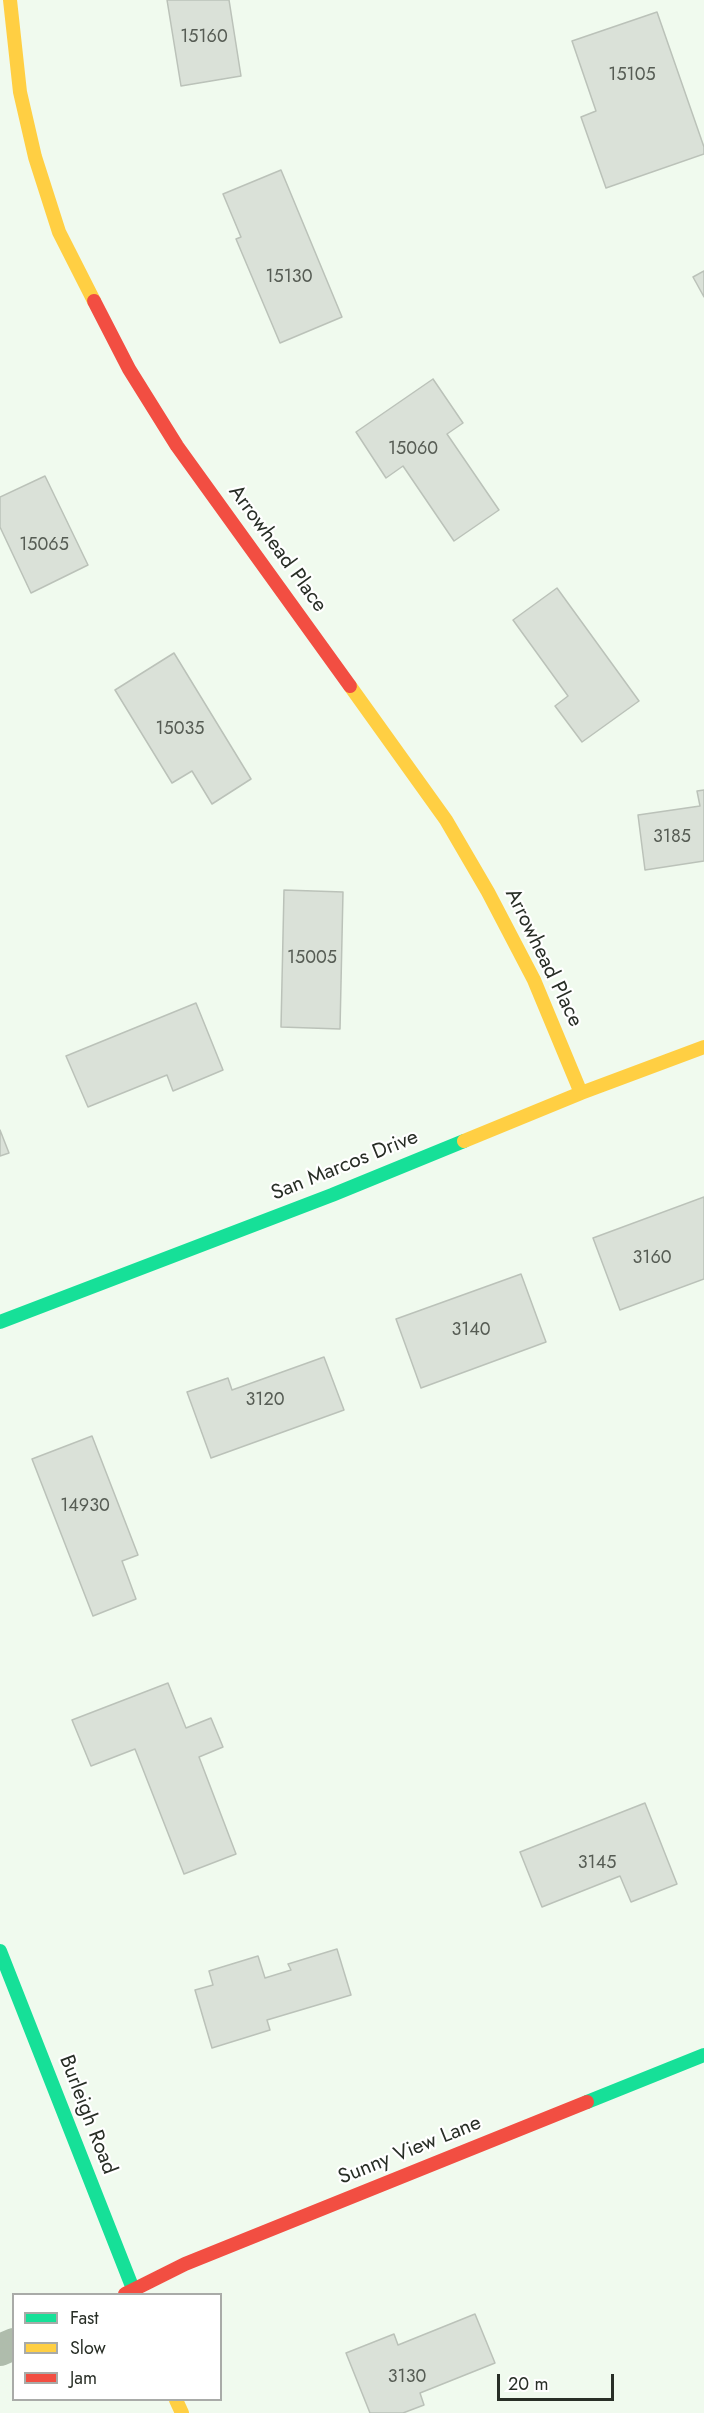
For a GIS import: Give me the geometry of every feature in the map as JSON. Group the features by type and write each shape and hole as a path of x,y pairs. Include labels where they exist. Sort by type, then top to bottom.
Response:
{"street":[{"name":"Arrowhead Place","path":"10,0 20,92 35,157 59,232 129,369 177,446 446,820 488,892 534,980 581,1093"},
{"name":"San Marcos Drive","path":"0,1322 332,1195 581,1093 704,1047"},
{"name":"Burleigh Road","path":"0,1951 131,2293"},
{"name":"Sunny View Lane","path":"131,2293 185,2264 704,2055"}],"building":[{"path":"167,0 229,0 241,76 181,86"},
{"path":"657,12 704,147 704,154 606,188 581,117 596,111 572,41"},
{"path":"281,170 342,317 280,343 236,239 241,237 223,194"},
{"path":"704,271 704,297 693,277"},
{"path":"433,379 463,423 447,434 499,510 454,541 403,466 386,478 356,432"},
{"path":"45,476 88,565 31,593 0,527 0,497"},
{"path":"557,588 639,701 582,742 555,706 568,696 513,620"},
{"path":"174,653 251,779 212,804 192,771 172,783 115,690"},
{"path":"704,790 704,861 645,870 638,815 700,806 697,791"},
{"path":"284,890 343,892 340,1029 281,1027"},
{"path":"196,1003 223,1070 173,1091 167,1075 88,1107 66,1056"},
{"path":"0,1130 9,1153 0,1156"},
{"path":"704,1197 704,1279 620,1310 593,1238"},
{"path":"521,1274 546,1342 421,1388 396,1319"},
{"path":"324,1357 344,1410 211,1458 187,1392 228,1378 232,1390"},
{"path":"92,1436 138,1555 122,1561 136,1599 93,1616 32,1459"},
{"path":"168,1683 186,1728 211,1718 223,1747 199,1757 236,1854 184,1874 135,1749 91,1766 72,1720"},
{"path":"645,1803 677,1884 631,1902 620,1876 542,1907 520,1852"},
{"path":"337,1949 351,1995 267,2020 270,2030 212,2048 195,1990 213,1985 209,1971 258,1956 265,1978 291,1970 288,1964"},
{"path":"475,2314 495,2363 420,2393 424,2405 403,2413 370,2413 346,2353 394,2334 398,2345"}],"traffic: fast":[{"path":"0,1322 332,1195 464,1141"},
{"path":"0,1951 135,2293"},
{"path":"587,2102 704,2055"}],"traffic: slow":[{"path":"10,0 20,92 35,157 59,232 94,301"},
{"path":"350,686 446,820 488,892 534,980 581,1093"},
{"path":"464,1141 581,1093 704,1047"},
{"path":"176,2401 182,2413"}],"traffic: jam":[{"path":"94,301 129,369 177,446 350,686"},
{"path":"127,2293 185,2264 587,2102"}]}
